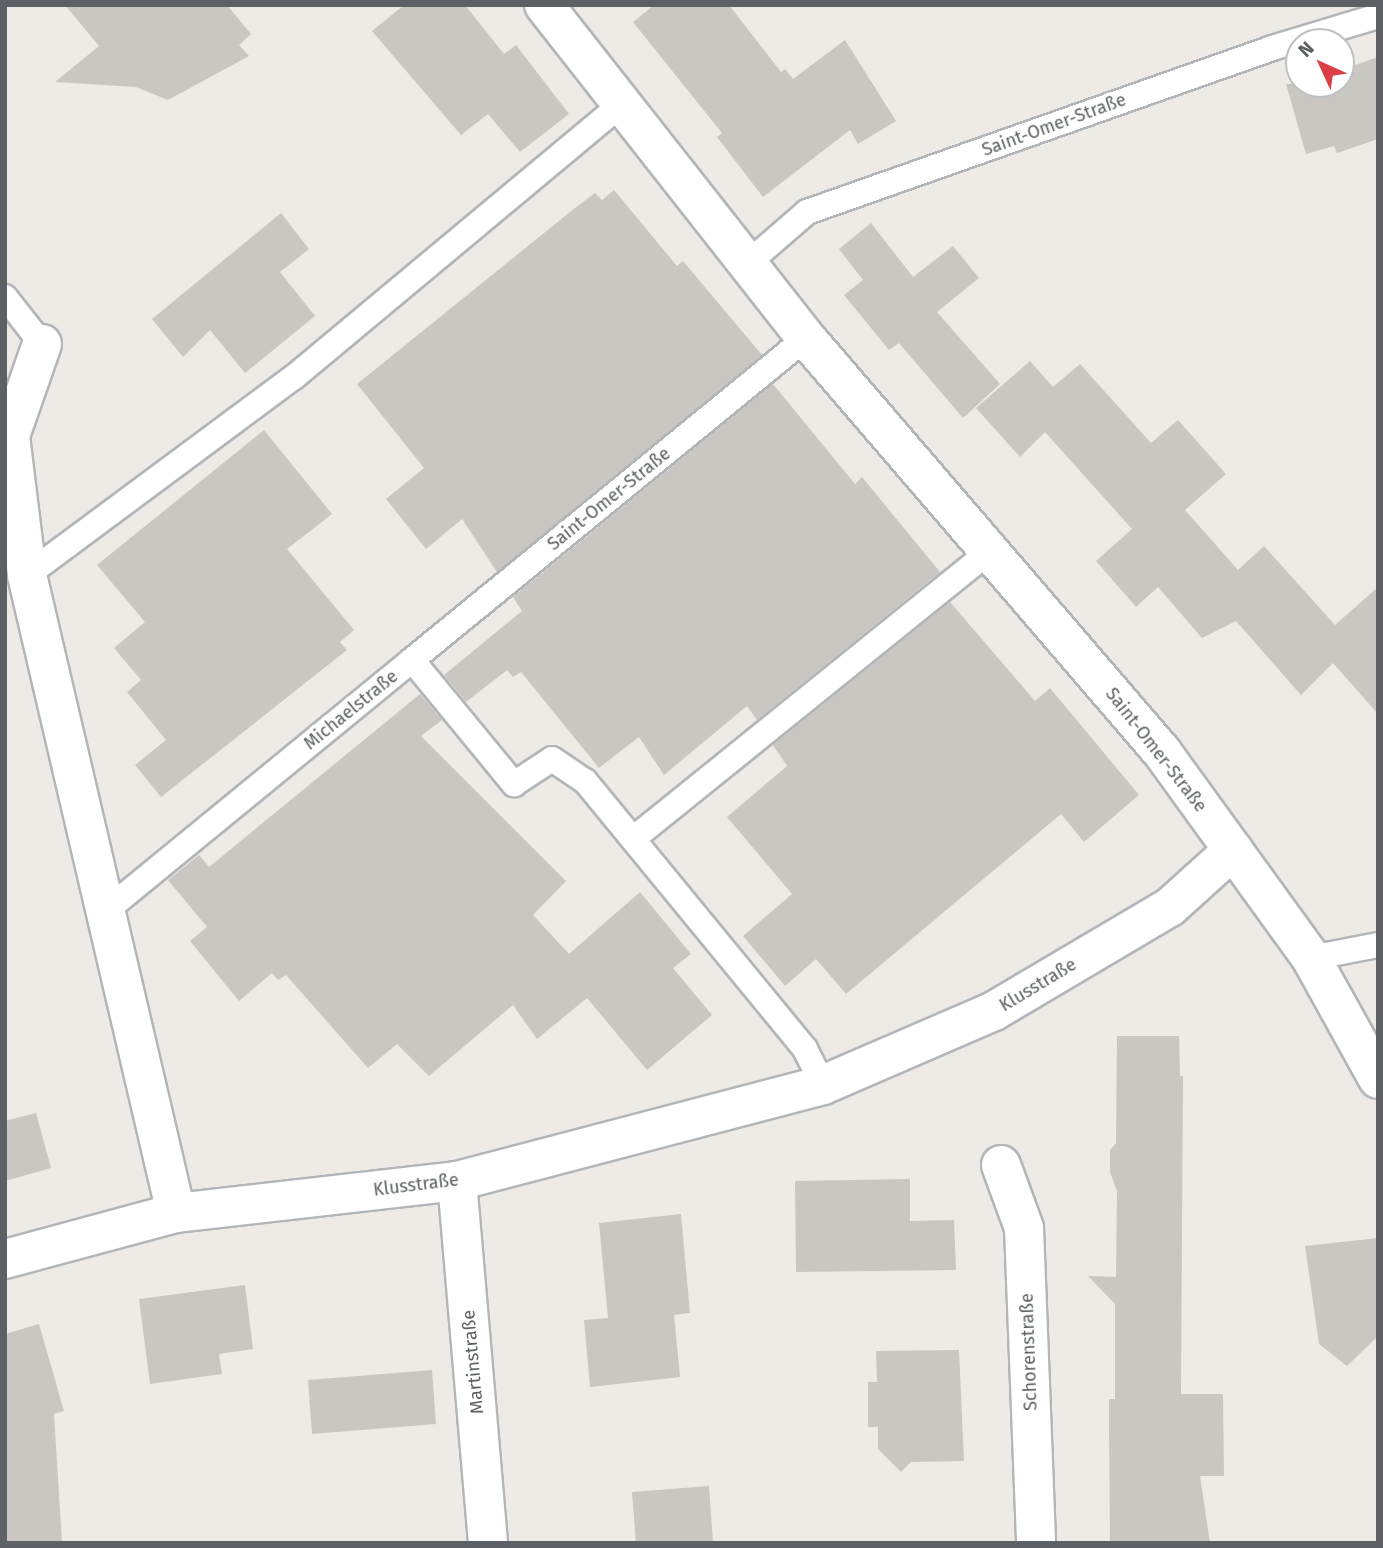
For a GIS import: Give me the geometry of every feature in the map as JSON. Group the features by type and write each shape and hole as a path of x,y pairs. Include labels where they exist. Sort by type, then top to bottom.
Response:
{"street":[{"name":"Saint-Omer-Straße","path":"544,5 806,338 1162,752 1311,958 1378,1079"},
{"path":"42,344 10,436 27,575 108,909 176,1213"},
{"name":"Klusstraße","path":"5,1259 176,1213 457,1181 823,1085 993,1011 1170,907 1233,850"},
{"name":"Schorenstraße","path":"1001,1165 1024,1228 1036,1543"},
{"name":"Martinstraße","path":"457,1181 488,1543"}],"lane":[{"name":"Saint-Omer-Straße","path":"747,264 807,212 1272,48 1378,16"},
{"path":"27,575 294,377 621,105"},
{"path":"5,297 42,344"},
{"name":"Saint-Omer-Straße","path":"412,660 806,338"},
{"path":"823,1085 806,1049 633,839 990,551"},
{"name":"Michaelstraße","path":"108,909 412,660 514,784 552,760 585,781 633,839"},
{"path":"1311,958 1378,945"}],"building":[{"path":"65,5 227,5 251,34 239,45 249,56 168,100 136,87 55,82 99,46"},
{"path":"404,5 465,5 504,54 516,45 569,114 520,152 488,114 461,135 372,31"},
{"path":"654,5 729,5 781,72 785,69 793,79 845,40 896,121 858,144 850,130 763,197 717,137 722,133 633,22"},
{"path":"1378,57 1378,139 1337,153 1334,146 1306,154 1290,98 1355,98 1355,65"},
{"path":"614,190 677,266 683,261 762,355 497,572 462,519 426,549 386,499 424,468 357,384 575,208 595,193 602,200"},
{"path":"281,213 309,249 280,272 315,316 245,373 210,330 183,357 152,319"},
{"path":"871,223 913,277 953,246 979,278 937,312 1000,384 963,418 899,343 889,350 844,295 863,280 839,249"},
{"path":"1030,361 1053,387 1080,364 1151,443 1178,420 1226,474 1185,510 1238,570 1264,546 1335,625 1378,587 1378,714 1333,663 1301,695 1236,621 1202,638 1158,587 1136,607 1096,561 1132,529 1045,432 1020,457 976,408"},
{"path":"773,384 855,484 862,477 940,572 757,720 747,706 664,775 639,737 599,768 521,672 513,677 507,670 466,702 444,675 522,611 513,597"},
{"path":"264,430 332,514 287,549 354,630 340,642 347,650 161,797 135,765 166,740 127,692 141,680 114,648 145,622 97,565"},
{"path":"950,602 1035,701 1050,688 1139,795 1084,842 1061,814 846,994 816,959 785,986 743,936 792,894 727,817 787,766 773,745"},
{"path":"420,694 442,720 421,736 566,881 533,915 569,954 640,892 691,954 673,968 712,1015 647,1070 587,998 537,1039 513,1005 429,1076 397,1044 368,1068 286,975 278,980 272,973 239,1001 190,941 207,927 168,880 199,855 209,867"},
{"path":"1117,1036 1179,1036 1180,1076 1183,1076 1181,1394 1223,1394 1224,1476 1200,1476 1210,1543 1110,1543 1109,1399 1115,1399 1115,1304 1088,1276 1116,1277 1117,1191 1110,1172 1110,1150 1116,1143"},
{"path":"36,1113 51,1168 5,1181 5,1121"},
{"path":"910,1179 910,1221 954,1220 956,1270 796,1272 795,1181"},
{"path":"681,1214 690,1313 674,1315 680,1377 590,1387 584,1320 608,1318 599,1223"},
{"path":"1378,1238 1378,1336 1347,1366 1319,1344 1305,1246"},
{"path":"245,1285 253,1349 219,1354 222,1374 150,1384 139,1299"},
{"path":"39,1324 64,1411 54,1414 62,1543 5,1543 5,1334"},
{"path":"959,1350 964,1461 911,1462 901,1472 878,1449 878,1427 868,1427 868,1382 877,1382 876,1351"},
{"path":"432,1370 436,1424 312,1434 308,1380"},
{"path":"709,1486 713,1543 636,1543 632,1492"}]}
